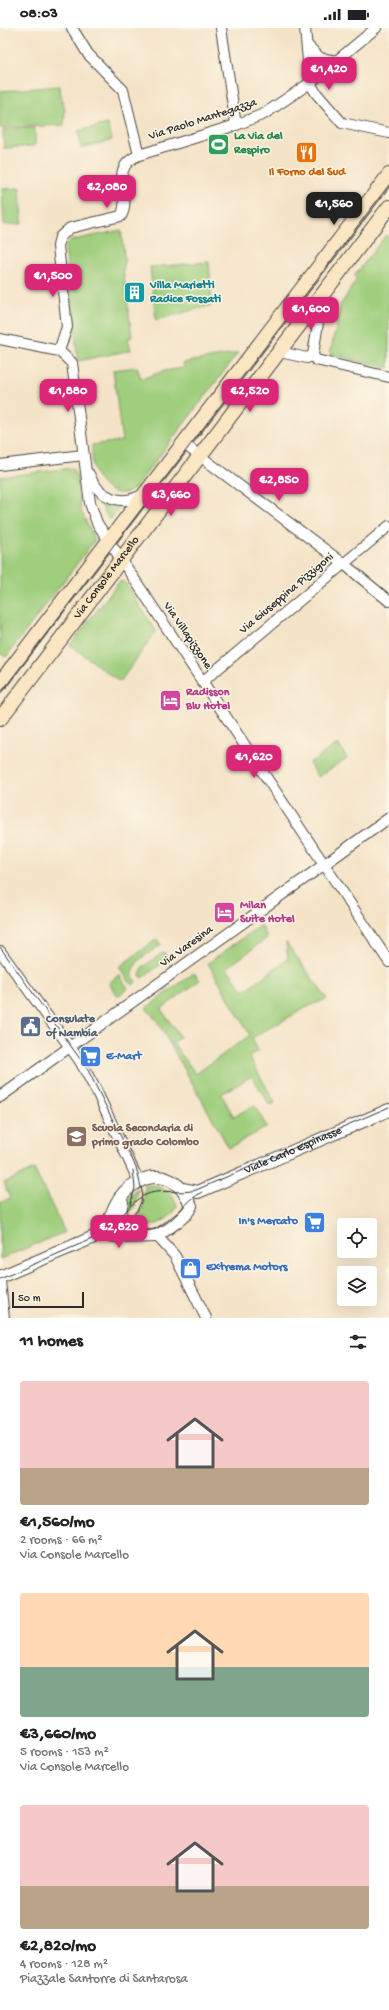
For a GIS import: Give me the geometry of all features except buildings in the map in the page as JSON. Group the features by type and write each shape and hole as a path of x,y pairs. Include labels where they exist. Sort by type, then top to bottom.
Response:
{"main road":[{"name":"Via Console Marcello","path":"0,683 389,175"},
{"name":"Via Console Marcello","path":"0,720 389,207"}],"street":[{"path":"59,351 67,327 58,246 60,237 66,230 121,216 123,210 122,178 124,169 128,161 139,155 123,90 88,54 72,28"},
{"path":"221,28 236,125"},
{"path":"305,28 310,83 316,92 342,123 389,133"},
{"name":"Via Paolo Mantegazza","path":"139,155 236,125 264,114 310,83 376,28"},
{"path":"307,45 320,58 337,61"},
{"path":"323,295 313,355 318,361 389,378"},
{"path":"0,339 59,351 69,358 74,370 84,455 93,514 108,541"},
{"path":"280,352 307,358 313,355"},
{"path":"184,444 344,564 389,601"},
{"path":"0,465 84,455"},
{"path":"84,455 92,482 105,496 122,501 139,496 148,490"},
{"name":"Via Giuseppina Pizzigoni","path":"202,682 389,526"},
{"name":"Via Villapizzone","path":"108,541 389,962"},
{"name":"Via Varesina","path":"0,1097 389,818"},
{"path":"0,951 70,1047 97,1092 135,1185"},
{"name":"Viale Carlo Espinasse","path":"198,1192 389,1110"},
{"path":"101,1234 111,1220 117,1202 135,1185 152,1178 163,1178 176,1183 182,1190 191,1206"},
{"path":"134,1236 126,1231 121,1216 123,1200 135,1185"},
{"path":"0,1277 101,1234 123,1237 157,1236 186,1214 198,1192 182,1190"},
{"path":"157,1236 175,1256 206,1318"},
{"path":"0,1281 4,1318"}],"green space":[{"path":"59,86 65,111 64,125 0,128 0,91"},
{"path":"108,124 112,140 81,148 78,131"},
{"path":"35,128 35,146 4,148 3,130"},
{"path":"20,188 22,224 4,225 2,189"},
{"path":"121,230 125,261 123,269 132,337 128,338 131,350 78,361 65,245 69,241"},
{"path":"386,235 389,238 389,368 330,354 341,304 357,279 354,276"},
{"path":"209,262 212,305 156,320 150,267"},
{"path":"238,353 135,488 129,492 117,493 111,491 100,482 94,470 92,461 92,445 122,441 113,370 137,367 141,379 164,371 184,368 183,363"},
{"path":"72,468 77,476 81,511 95,540 6,657 0,653 0,477"},
{"path":"99,496 123,505 110,520 104,512"},
{"path":"124,581 156,631 120,682 70,645 119,582"},
{"path":"338,744 347,758 318,777 309,763"},
{"path":"261,925 267,938 227,968 244,991 288,959 286,942 327,999 309,1006 252,1038 258,1051 249,1056 275,1103 270,1106 252,1076 221,1094 234,1117 254,1105 267,1127 229,1148 157,1021 146,1008 194,973 200,980 161,1009 180,1037 173,1043 196,1074 250,1035 208,963"},
{"path":"157,939 161,945 135,965 133,976 136,982 132,985 119,967"},
{"path":"164,952 168,959 142,978 140,975 143,967"},
{"path":"119,975 128,988 118,996 109,983"},
{"path":"34,1169 65,1232 0,1259 0,1203 10,1198 4,1183"},
{"path":"155,1185 171,1193 177,1205 174,1211 170,1216 158,1224 151,1226 137,1226 131,1224 143,1208 145,1186"},
{"path":"138,1189 135,1207 126,1218 126,1209 129,1198 134,1191"}],"tram line":[{"path":"0,694 389,185"},
{"path":"0,947 88,1070 136,1167 142,1191 141,1202 137,1211 119,1227 0,1279"},
{"path":"108,1228 113,1225 138,1199 149,1193 196,1190 389,1107"},
{"path":"130,1205 135,1188 133,1170"},
{"path":"114,1231 147,1231 164,1225 191,1200 203,1192"}],"place":[{"name":"La Via del Respiro","path":"219,144"},
{"name":"Il Forno del Sud","path":"307,152"},
{"name":"Villa Marietti Radice Fossati","path":"135,293"},
{"name":"Radisson Blu Hotel","path":"171,700"},
{"name":"Milan Suite Hotel","path":"225,913"},
{"name":"Consulate of Nambia","path":"30,1027"},
{"name":"E-Mart","path":"90,1057"},
{"name":"Scuola Secondaria di primo grado Colombo","path":"77,1136"},
{"name":"In's Mercato","path":"314,1222"},
{"name":"Extrema Motors","path":"191,1268"}]}
